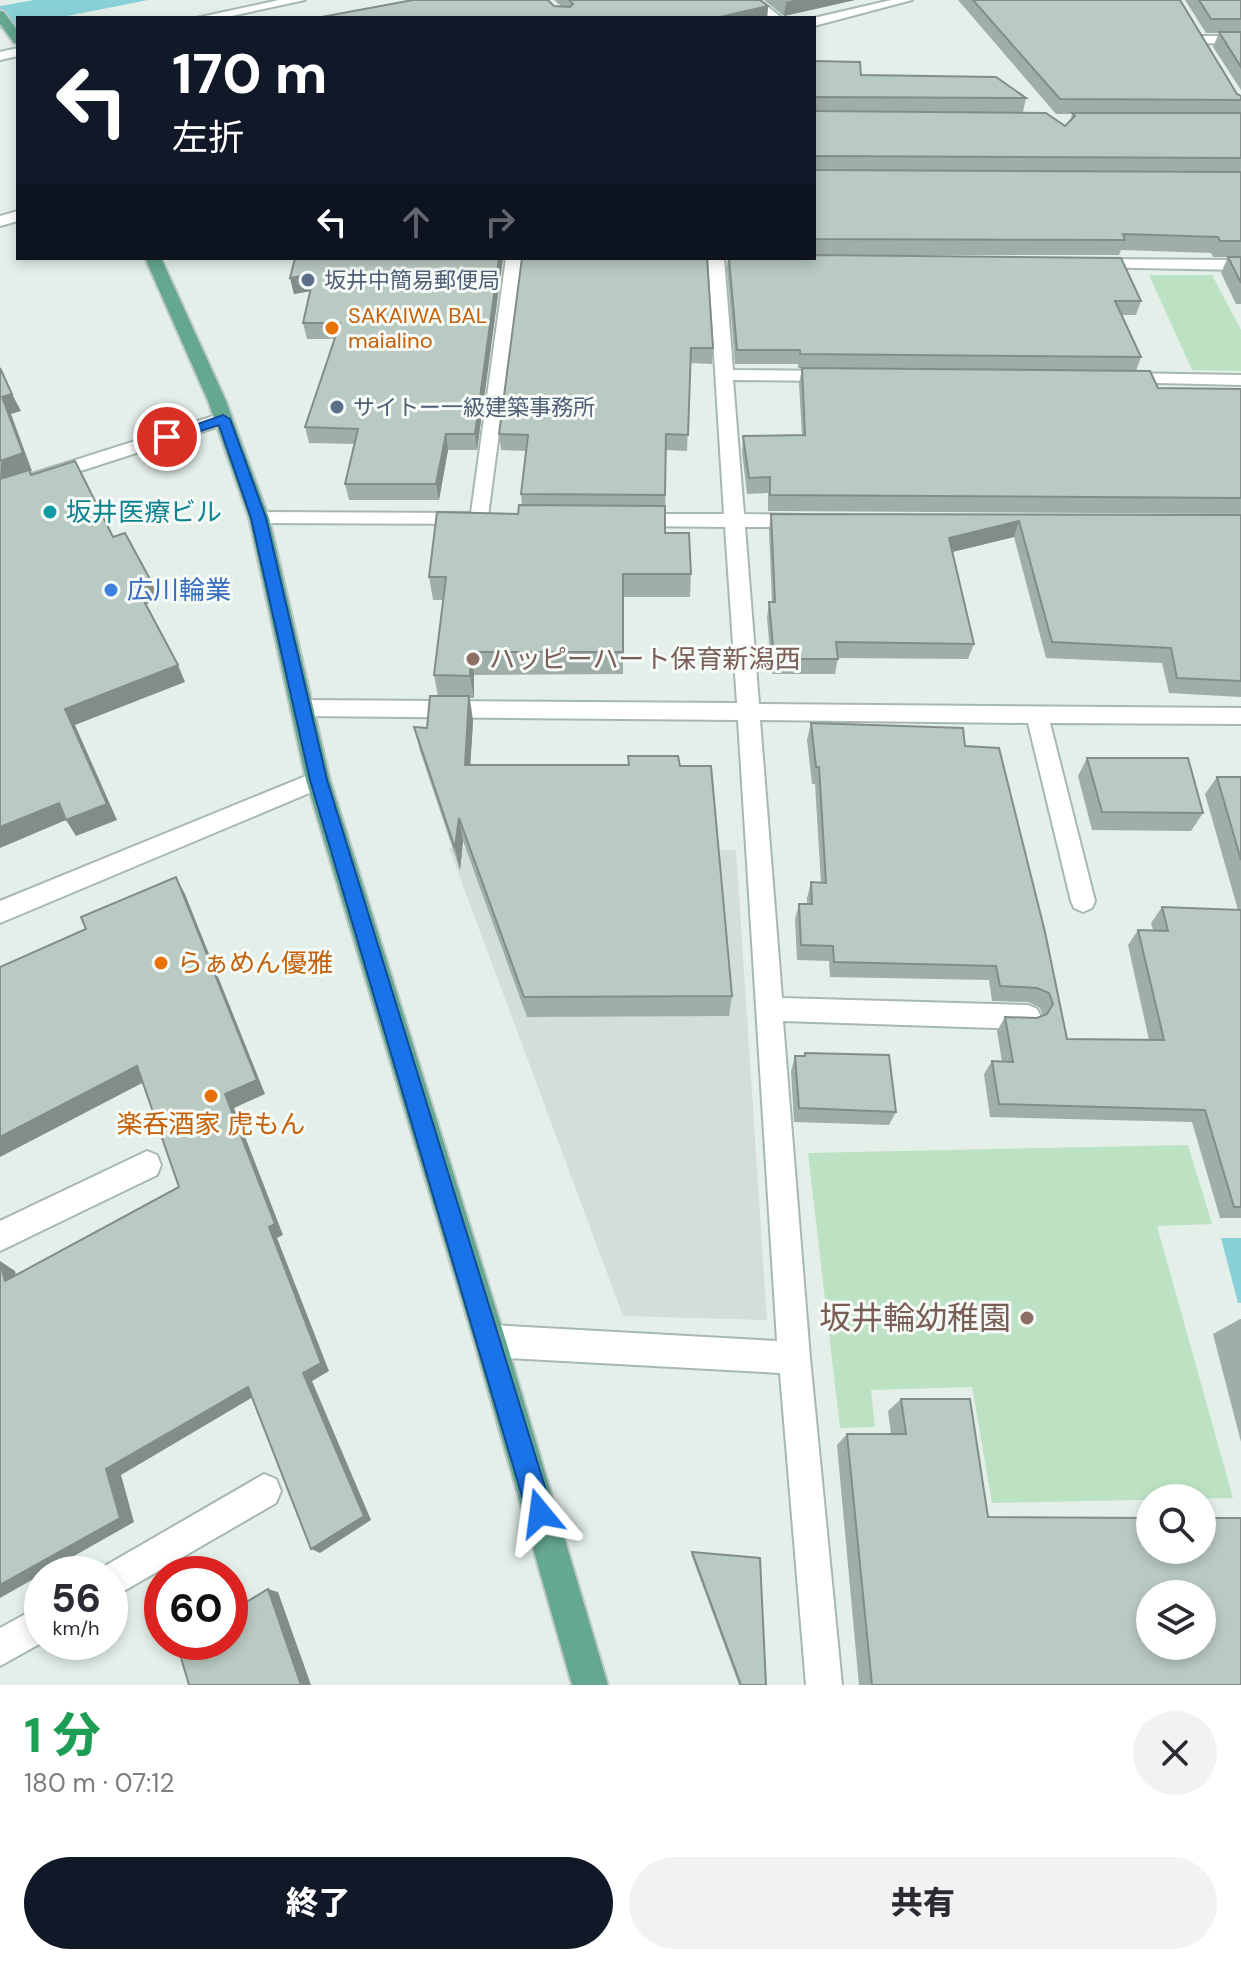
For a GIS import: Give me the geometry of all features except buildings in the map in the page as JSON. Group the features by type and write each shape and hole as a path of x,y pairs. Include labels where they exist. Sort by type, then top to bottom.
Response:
{"main road":[{"path":"0,15 16,37"},
{"path":"154,260 223,419 259,518 318,780 490,1341 590,1685"}],"street":[{"path":"213,16 299,0"},
{"path":"751,0 773,16"},
{"path":"816,22 906,0"},
{"path":"1191,27 1207,54"},
{"path":"1199,40 1241,40"},
{"path":"259,518 488,519 514,260"},
{"path":"721,260 732,520 794,1358 824,1685"},
{"path":"1082,264 1241,265"},
{"path":"724,375 850,376"},
{"path":"1100,378 1241,380"},
{"path":"0,491 223,419"},
{"path":"606,520 828,521"},
{"path":"304,708 1241,716"},
{"path":"1037,714 1083,901"},
{"path":"0,912 318,780"},
{"path":"768,1009 1028,1017"},
{"path":"0,1236 147,1165"},
{"path":"490,1341 794,1358"},
{"path":"128,1571 264,1491"},
{"path":"0,1648 24,1634"}],"shaded area":[{"path":"449,848 736,850 767,1320 623,1316"}],"green space":[{"path":"1149,275 1212,275 1241,330 1241,371 1192,370"},
{"path":"1188,1145 1212,1224 1157,1226 1233,1498 1216,1498 1216,1484 1136,1484 1136,1500 992,1503 972,1387 871,1390 875,1427 840,1428 808,1153"}],"water":[{"path":"34,0 148,0 67,16 16,16 16,26 0,29 0,6"},
{"path":"1221,1238 1241,1238 1241,1303 1238,1303"}],"place":[{"name":"坂井中簡易郵便局","path":"308,280"},
{"name":"SAKAIWA BAL maialino","path":"332,328"},
{"name":"サイトー一級建築事務所","path":"337,407"},
{"name":"坂井医療ビル","path":"50,512"},
{"name":"広川輪業","path":"111,590"},
{"name":"ハッピーハート保育新潟西","path":"473,659"},
{"name":"らぁめん優雅","path":"161,963"},
{"name":"楽呑酒家 虎もん","path":"211,1096"},
{"name":"坂井輪幼稚園","path":"1027,1318"}],"route":[{"path":"167,437 223,419 259,518 318,780 540,1513"}]}
